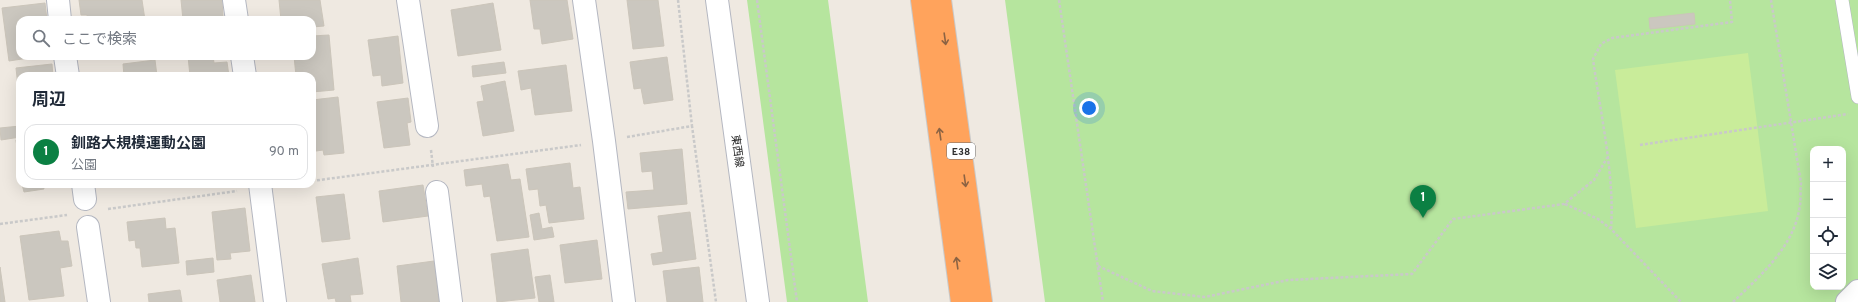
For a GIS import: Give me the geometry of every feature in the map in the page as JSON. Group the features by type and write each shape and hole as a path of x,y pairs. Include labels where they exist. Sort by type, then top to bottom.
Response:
{"highway":[{"name":"E38","path":"922,0 962,302"},
{"name":"E38","path":"940,0 981,302"}],"street":[{"path":"58,0 60,16"},
{"path":"234,0 236,16"},
{"path":"408,0 427,126"},
{"path":"584,0 604,141 624,302"},
{"name":"東西線","path":"718,0 758,302"},
{"path":"66,60 67,72"},
{"path":"243,60 244,72"},
{"path":"260,188 275,302"},
{"path":"437,192 451,302"},
{"path":"88,228 99,302"},
{"path":"1847,302 1858,291"}],"lane":[{"path":"1842,0 1858,97"}],"path":[{"path":"678,0 692,126 716,302"},
{"path":"757,0 797,302"},
{"path":"1059,0 1103,302"},
{"path":"1610,229 1612,209 1607,158 1593,59 1601,44 1612,38 1732,22 1730,0"},
{"path":"1733,302 1772,263 1784,247 1796,224 1800,205 1800,183 1771,0"},
{"path":"1640,145 1850,114"},
{"path":"427,126 437,192"},
{"path":"316,181 433,166 604,141 692,126"},
{"path":"1564,204 1594,180 1607,158"},
{"path":"90,198 232,188"},
{"path":"1098,266 1152,291 1204,296 1288,280 1412,274 1453,219 1564,204 1592,216 1610,229 1681,302"},
{"path":"0,224 71,214"}],"green space":[{"path":"747,0 828,0 868,302 787,302"},
{"path":"1005,0 1858,0 1858,302 1045,302"},
{"path":"1748,53 1768,211 1636,228 1615,70"}],"building":[{"path":"79,0 142,0 144,16 87,16 81,15"},
{"path":"181,0 222,0 223,16 183,16"},
{"path":"279,0 320,0 324,26 316,27 316,16 281,16"},
{"path":"530,0 567,0 573,39 542,44 540,29 534,29"},
{"path":"627,0 658,0 664,46 633,49"},
{"path":"45,3 47,16 16,16 16,60 9,61 2,8"},
{"path":"493,3 501,50 458,56 451,10"},
{"path":"1694,13 1695,24 1650,29 1649,18"},
{"path":"329,35 334,90 316,92 316,72 296,72 294,60 316,60 316,36"},
{"path":"398,36 403,83 382,86 381,75 373,76 368,40"},
{"path":"667,57 673,100 644,104 641,88 634,89 630,62"},
{"path":"155,60 156,72 124,72 123,64"},
{"path":"188,60 214,60 214,63 227,62 228,72 190,72"},
{"path":"504,62 506,73 473,77 472,66"},
{"path":"52,64 53,72 16,72 16,68"},
{"path":"566,65 572,111 535,115 531,88 521,90 518,71"},
{"path":"505,81 514,131 483,136 477,102 484,101 481,86"},
{"path":"338,97 344,153 324,155 323,150 316,151 316,100"},
{"path":"408,98 411,122 407,123 410,145 384,148 377,102"},
{"path":"16,126 16,138 1,140 0,128"},
{"path":"682,149 687,204 628,209 626,192 654,190 652,171 642,172 640,153"},
{"path":"570,163 573,188 580,187 584,219 549,223 546,205 540,206 538,189 529,190 526,169"},
{"path":"508,164 511,180 520,179 529,237 497,241 490,196 484,197 482,184 466,186 464,170"},
{"path":"423,185 428,216 383,222 379,191"},
{"path":"23,188 44,189 24,192"},
{"path":"344,194 350,239 322,242 316,197"},
{"path":"245,208 250,251 230,253 231,259 217,260 212,212"},
{"path":"690,212 696,259 653,265 651,254 663,252 658,216"},
{"path":"539,213 542,229 552,227 554,237 534,240 530,215"},
{"path":"165,218 166,229 175,228 179,263 142,267 140,248 136,248 135,240 129,241 127,222"},
{"path":"59,231 61,241 68,241 72,266 60,268 64,296 29,300 20,236"},
{"path":"597,240 602,279 565,283 560,245"},
{"path":"528,249 535,298 497,302 491,254"},
{"path":"213,258 214,272 187,275 186,261"},
{"path":"358,258 363,294 350,295 351,302 336,302 335,298 328,299 322,264"},
{"path":"434,261 439,302 401,302 397,266"},
{"path":"0,267 5,302 0,302"},
{"path":"699,267 703,302 667,302 663,271"},
{"path":"251,275 255,302 220,302 217,280"},
{"path":"550,275 554,302 539,302 535,277"},
{"path":"180,290 182,302 149,302 148,294"}],"place":[{"name":"釧路大規模運動公園","path":"1423,218"}]}
